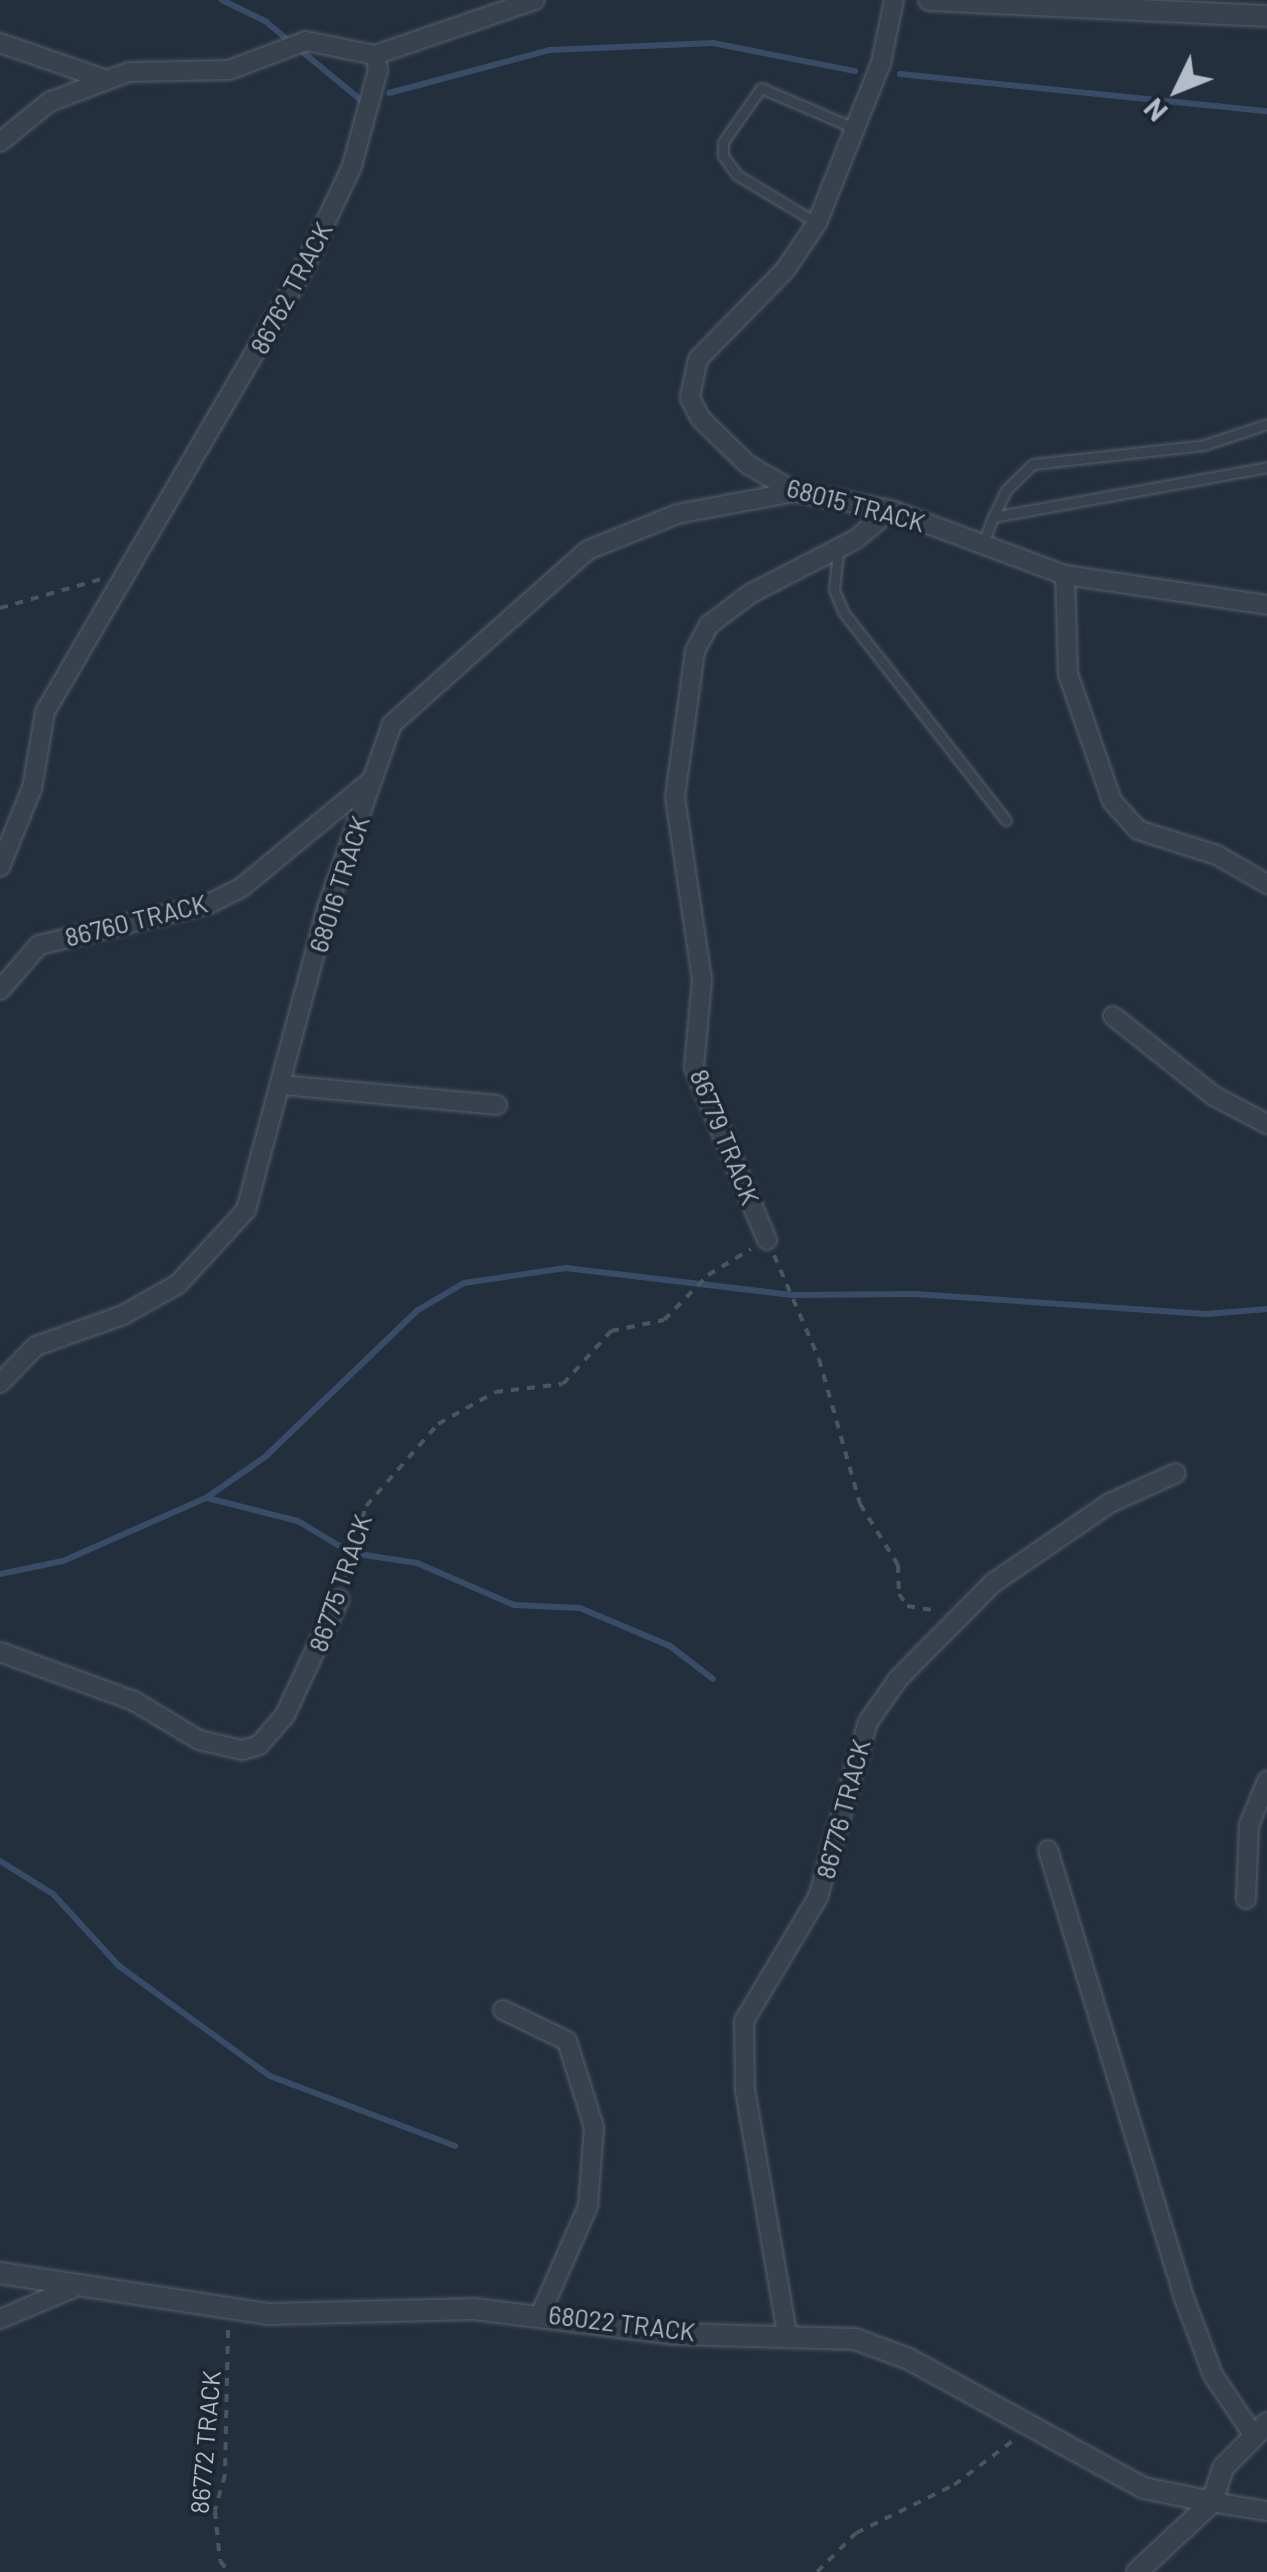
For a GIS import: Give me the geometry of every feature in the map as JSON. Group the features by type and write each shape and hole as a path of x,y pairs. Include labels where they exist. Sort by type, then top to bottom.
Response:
{"street":[{"path":"0,142 50,102 104,78 229,70 306,41 374,55 535,0"},
{"name":"68015 TRACK","path":"894,0 858,130 818,222 690,379 690,398 722,443 795,492 890,510 1065,575 1267,604"},
{"path":"929,0 1184,7 1267,16"},
{"path":"0,43 104,78"},
{"name":"86762 TRACK","path":"0,868 32,788 45,712 132,566 342,192 378,92 374,55"},
{"name":"68016 TRACK","path":"0,1382 36,1346 151,1301 210,1258 246,1210 283,1085 328,904 392,724 588,550 677,514 795,492"},
{"name":"86779 TRACK","path":"767,1240 694,1067 702,980 678,767 695,651 709,626 795,566 839,548 890,510"},
{"path":"1065,575 1068,674 1112,801 1138,830 1217,856 1267,884"},
{"name":"86760 TRACK","path":"0,990 39,945 209,904 242,887 373,780"},
{"path":"1113,1016 1214,1096 1267,1124"},
{"path":"283,1085 497,1105"},
{"name":"86776 TRACK","path":"787,2334 746,2092 744,2020 818,1897 868,1722 961,1615 1066,1531 1176,1474"},
{"name":"86775 TRACK","path":"0,1652 134,1701 199,1740 242,1750 258,1745 285,1715 338,1599"},
{"path":"1246,1899 1249,1826 1267,1782"},
{"path":"1048,1850 1183,2295 1213,2375 1260,2430 1222,2468 1212,2502 1136,2572"},
{"path":"503,2010 567,2042 594,2127 588,2206 541,2313"},
{"name":"68022 TRACK","path":"0,2273 72,2288 228,2310 541,2313 674,2334 787,2334 881,2347 1024,2428 1144,2488 1267,2511"},
{"path":"0,2319 72,2288"}],"lane":[{"path":"818,222 737,175 723,156 723,142 762,88 858,130"},
{"path":"982,546 1006,490 1034,464 1204,445 1267,424"},
{"path":"993,517 1267,467"},
{"path":"839,548 832,573 844,613 1006,820"}],"path":[{"path":"0,608 132,566"},
{"path":"767,1240 818,1359 860,1504 898,1565 900,1594 922,1611 961,1615"},
{"name":"86775 TRACK","path":"338,1599 366,1506 438,1424 495,1392 563,1384 612,1331 664,1320 708,1275 767,1240"},
{"name":"86772 TRACK","path":"228,2310 229,2417 215,2511 220,2561 229,2572"},
{"path":"817,2572 856,2533 1005,2452 1024,2428"}],"waterway":[{"path":"222,0 265,21 361,100"},
{"path":"389,93 550,50 713,43 855,71"},
{"path":"900,74 1267,111"},
{"path":"0,1574 63,1561 206,1498 265,1457 418,1310 464,1283 566,1268 791,1295 914,1294 1206,1314 1267,1309"},
{"path":"207,1498 298,1521 351,1553 417,1563 514,1605 580,1608 670,1646 713,1679"},
{"path":"0,1861 53,1894 119,1966 270,2076 455,2146"}]}
